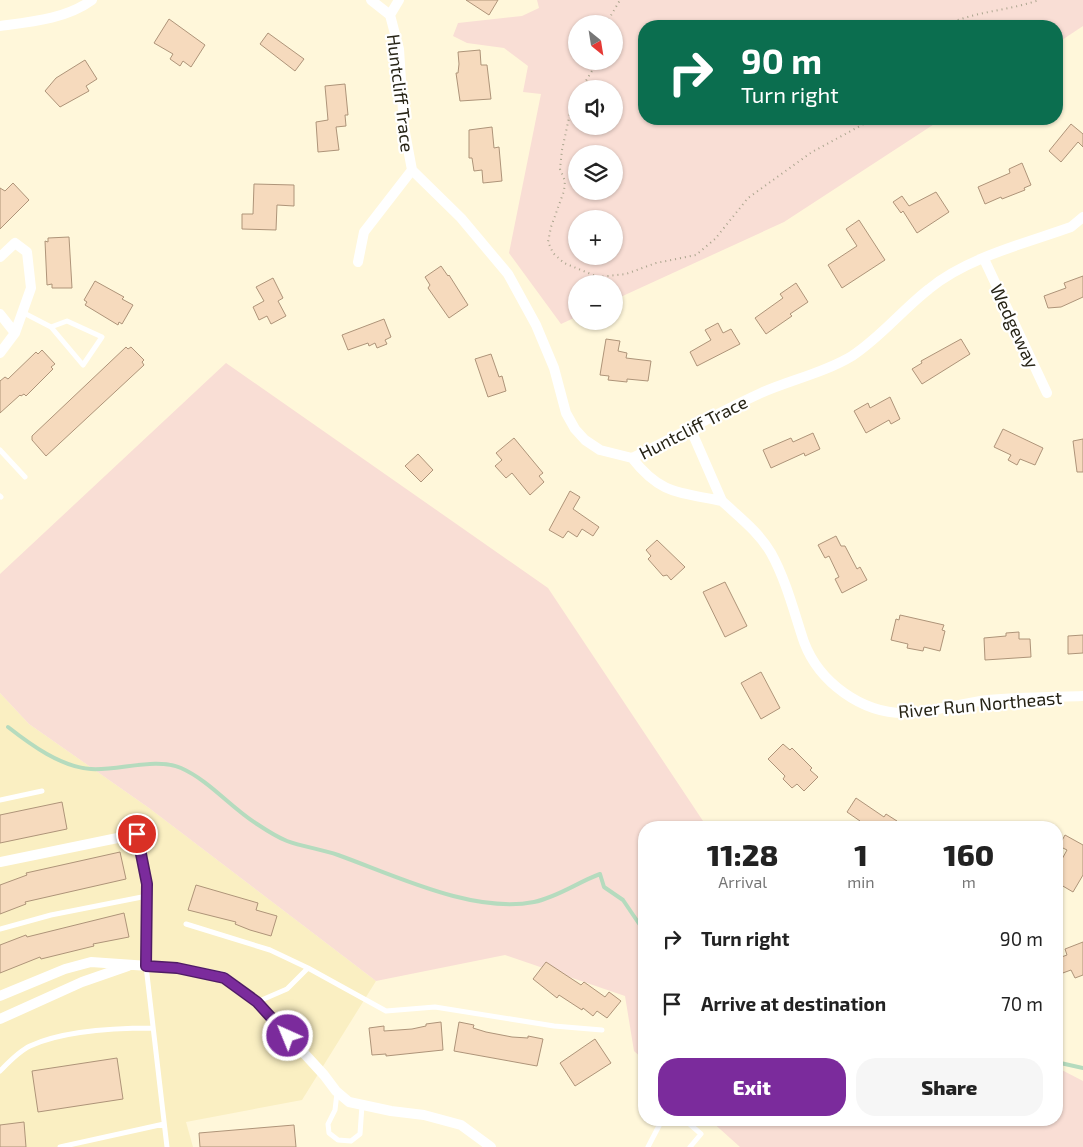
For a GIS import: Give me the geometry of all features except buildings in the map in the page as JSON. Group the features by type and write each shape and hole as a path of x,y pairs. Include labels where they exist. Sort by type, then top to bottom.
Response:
{"street":[{"path":"0,26 39,22 82,8 92,0"},
{"name":"Huntcliff Trace","path":"371,0 390,15 399,49 404,127 412,170 461,218 508,274 536,325 554,368 566,413 575,429 585,440 600,450 632,458 762,393 829,368 851,356 878,337 929,288 984,259 1071,227 1083,217"},
{"path":"390,15 399,0"},
{"path":"358,262 364,232 412,170"},
{"path":"0,258 15,243 27,252 31,288 15,333 0,353"},
{"name":"Wedgeway","path":"984,259 1047,393"},
{"path":"0,314 15,333"},
{"name":"River Run Northeast","path":"691,430 722,501 750,526 770,552 780,571 806,646 817,667 836,688 862,704 884,711 906,713 988,700 1083,696"},
{"name":"River Run Northeast","path":"632,458 646,476 660,486 722,501"},
{"path":"0,862 137,834 144,866 147,896 146,966"},
{"path":"0,996 78,965 104,962 177,968 224,978 257,1002 324,1075 337,1092 349,1102 391,1111 424,1115 461,1125 491,1147"},
{"path":"0,1019 82,982 130,965"}],"lane":[{"path":"22,312 51,327 83,365 102,337 67,321 51,327"},
{"path":"0,450 25,477"},
{"path":"0,800 42,791"},
{"path":"0,930 34,918 147,896"},
{"path":"186,924 270,950 386,1010 435,1007 554,1026 602,1030"},
{"path":"146,966 167,1147"},
{"path":"257,1002 287,990 308,968"},
{"path":"1,1069 28,1047 58,1036 130,1028 152,1028"},
{"path":"337,1092 335,1110 328,1124 328,1133 338,1140 351,1141 360,1134 362,1105"},
{"path":"60,1147 164,1124"},
{"path":"648,1147 659,1126"},
{"path":"690,1147 701,1134 691,1126"}],"path":[{"path":"611,15 620,0"},
{"path":"960,20 976,14 1010,8 1039,0"},
{"path":"568,122 560,169 565,181 564,191 551,227 548,242 553,253 564,263 598,277 626,274 656,263 696,255 715,239 748,198 812,152 862,125"}],"shaded area":[{"path":"537,0 1083,0 1083,26 1063,39 1063,20 638,20 638,125 933,125 784,222 623,296 623,275 568,275 568,321 561,324 509,253 541,94 523,92 528,66 504,48 467,43 453,36 458,23 522,16 539,8"},
{"path":"226,363 548,588 703,821 638,821 638,1055 634,1051 625,996 505,955 376,981 149,808 29,724 0,693 0,574"},
{"path":"0,693 29,724 149,808 376,981 302,1100 186,1122 193,1147 0,1147"},
{"path":"1063,1071 1083,1081 1083,1147 740,1147 717,1126 1063,1126"}],"waterway":[{"path":"8,727 47,754 58,760 80,767 102,769 160,764 181,768 211,787 247,817 283,839 338,855 434,891 460,898 486,903 534,902 551,897 600,874 604,887 623,900 638,922"},
{"path":"1063,1064 1083,1068"}],"route":[{"path":"137,834 147,884 146,966 177,968 224,978 257,1002 288,1036"}]}
